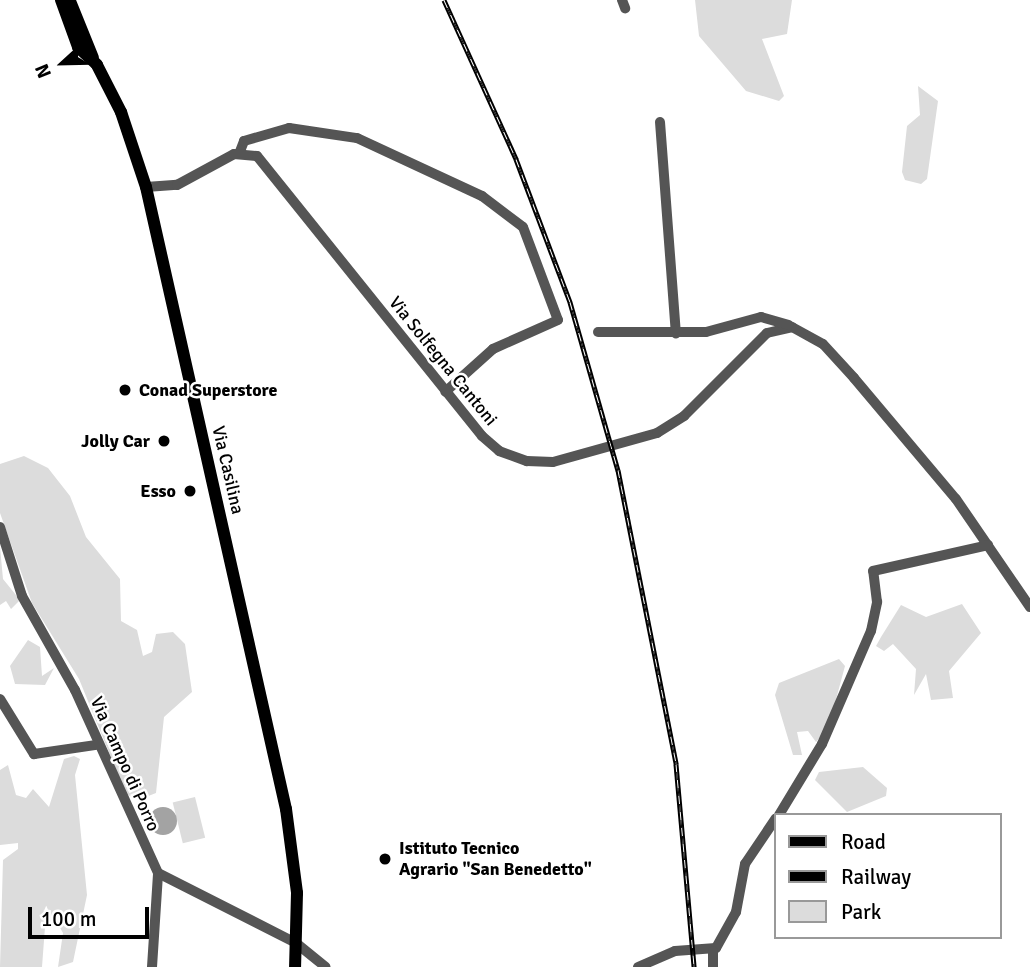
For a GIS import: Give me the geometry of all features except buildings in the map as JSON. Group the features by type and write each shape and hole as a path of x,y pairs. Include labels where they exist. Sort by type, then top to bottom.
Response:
{"main road":[{"name":"Via Casilina","path":"61,0 78,47 97,65 146,187 286,809 296,943 295,967"},
{"path":"70,0 97,65"}],"street":[{"path":"660,122 676,333"},
{"path":"146,187 177,185 239,155 244,141 289,128 358,138 482,196 523,227 558,320 493,349 445,392"},
{"name":"Via Solfegna Cantoni","path":"239,155 257,156 269,167 445,392 499,451 553,461 657,433 684,416 762,337 792,327"},
{"path":"751,319 762,337"},
{"path":"597,332 676,333 751,319 792,327 823,344 988,545 1030,607"},
{"name":"Via Campo di Porro","path":"0,527 22,596 75,690 96,745 158,873"},
{"path":"779,813 822,744 871,631 877,602 873,571 988,545"},
{"path":"0,699 34,754 96,745"},
{"path":"713,967 709,950 736,912 745,864 774,821"},
{"path":"152,967 158,873 296,943 326,967"},
{"path":"638,967 683,950 709,950"}],"green space":[{"path":"695,0 792,0 787,34 762,39 784,96 779,101 746,91 699,36"},
{"path":"918,86 938,101 927,179 921,184 905,180 902,172 907,126 920,115"},
{"path":"24,456 48,468 70,496 86,537 120,579 121,621 137,630 143,656 152,652 156,634 173,632 185,644 192,692 164,717 156,793 138,800 126,794 79,679 32,603 0,513 0,464"},
{"path":"0,547 3,579 20,600 11,609 6,601 0,605"},
{"path":"962,604 981,633 949,671 953,698 931,700 926,674 914,695 916,669 893,644 884,651 876,646 901,605 926,617"},
{"path":"28,640 40,647 42,676 54,668 45,685 15,684 10,666"},
{"path":"839,659 845,666 828,729 816,742 808,731 797,732 802,755 793,755 775,695 779,683"},
{"path":"74,756 80,759 75,775 87,895 73,962 58,967 63,933 55,919 45,927 42,967 0,967 3,860 18,849 18,843 0,845 0,770 8,765 16,795 26,798 33,789 49,807 64,759"},
{"path":"863,767 887,788 886,796 847,812 815,780 819,772"},
{"path":"195,797 205,838 183,843 173,803"}],"shaded area":[{"path":"163,807 173,811 177,821 173,831 163,835 153,831 149,821 153,811"}],"railway":[{"path":"444,0 516,159 570,302 618,470 676,764 694,967"}],"place":[{"name":"Conad Superstore","path":"125,390"},
{"name":"Jolly Car","path":"164,441"},
{"name":"Esso","path":"190,491"},
{"name":"Istituto Tecnico Agrario \"San Benedetto\"","path":"385,859"}]}
